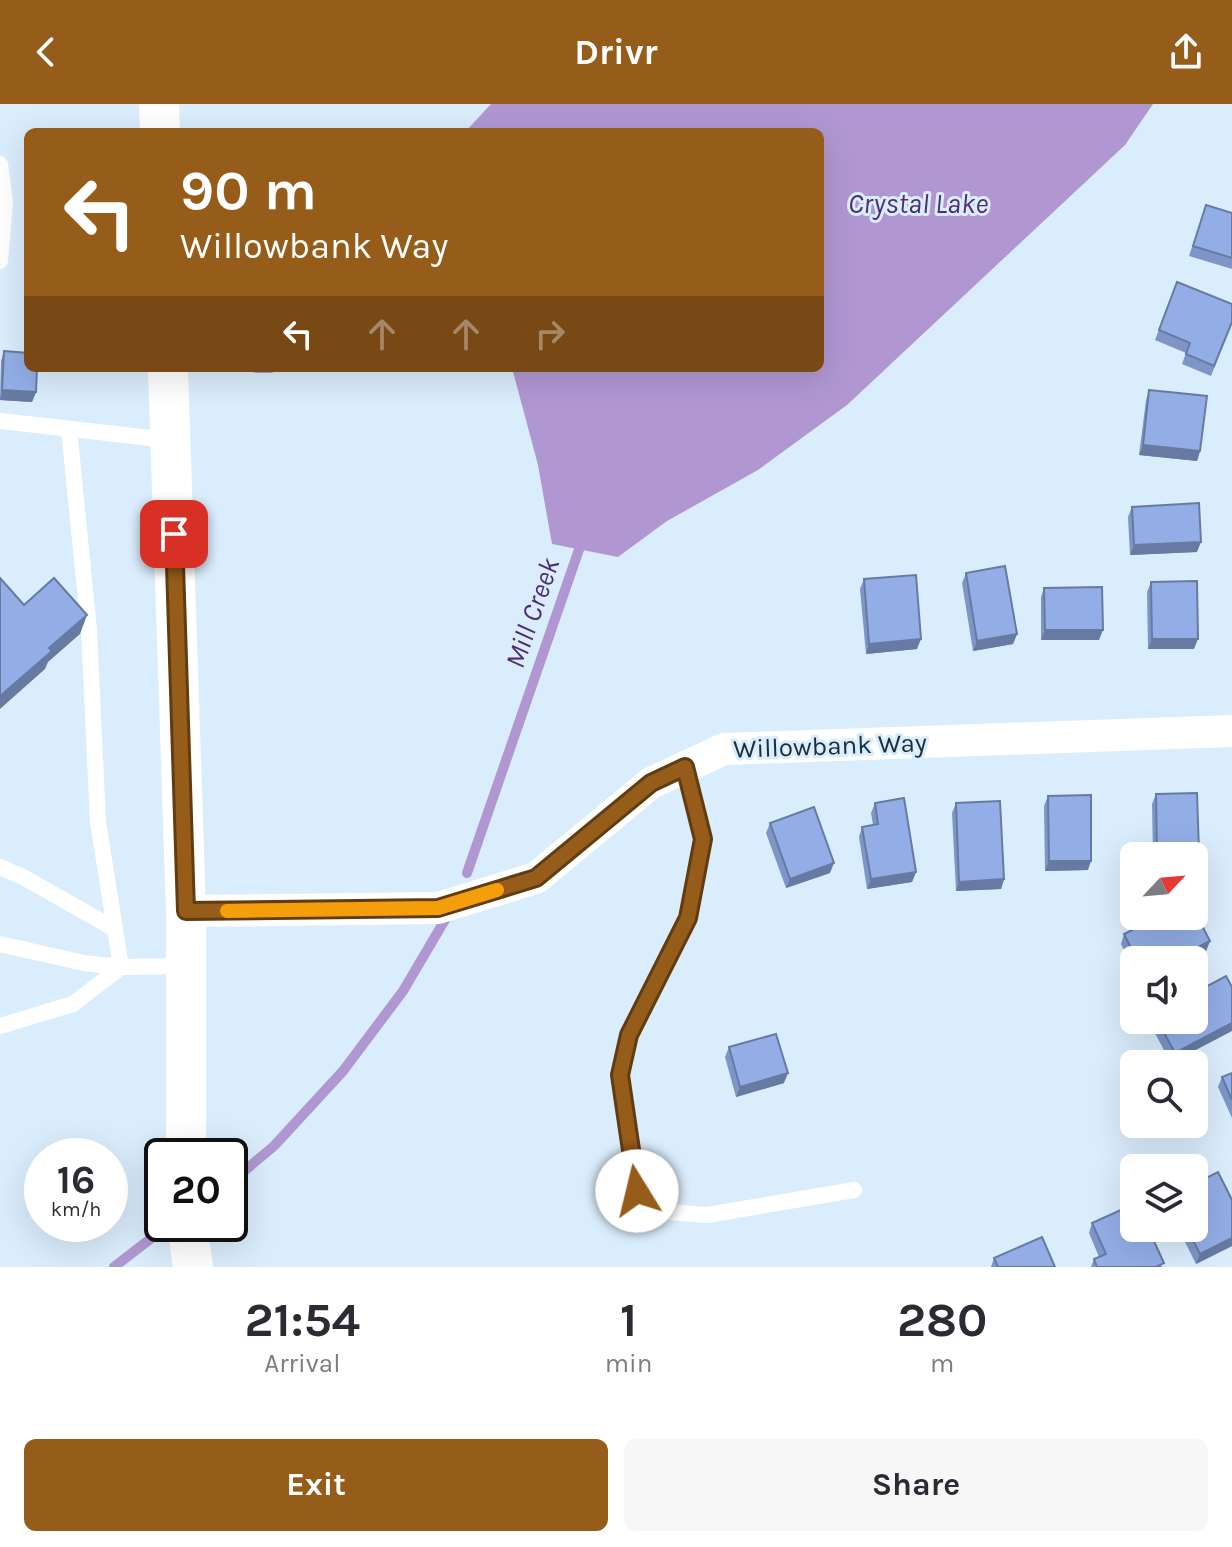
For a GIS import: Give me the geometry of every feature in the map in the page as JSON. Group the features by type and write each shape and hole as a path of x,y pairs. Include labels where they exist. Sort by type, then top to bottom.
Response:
{"street":[{"path":"159,104 160,128"},
{"path":"168,372 186,911 186,1138"},
{"name":"Willowbank Way","path":"186,911 438,908 536,878 651,783 724,749 1232,731"},
{"path":"190,1242 193,1267"}],"lane":[{"path":"0,164 5,203 0,261"},
{"path":"0,421 170,440"},
{"path":"69,429 89,630 98,822 121,967"},
{"path":"685,767 703,839 688,918 629,1035 620,1075 637,1191 657,1211 707,1215 854,1190"},
{"path":"0,867 115,929"},
{"path":"0,944 84,963 121,967 186,966"},
{"path":"0,1026 73,1004 121,967"}],"water":[{"name":"Crystal Lake","path":"491,104 1153,104 1125,145 847,405 758,470 667,521 618,557 552,544 538,465 513,372 824,372 824,128 469,128"}],"building":[{"path":"1206,205 1232,213 1232,258 1193,246"},
{"path":"1177,282 1232,304 1232,322 1214,366 1186,354 1190,343 1159,330"},
{"path":"4,351 24,353 24,372 37,372 36,392 2,390"},
{"path":"1149,390 1207,396 1200,451 1143,445"},
{"path":"1199,503 1201,542 1134,545 1132,507"},
{"path":"1005,566 1017,634 977,641 966,573"},
{"path":"916,575 921,639 869,644 864,579"},
{"path":"0,578 24,605 54,578 87,615 49,648 52,651 0,696"},
{"path":"1197,581 1198,639 1152,639 1151,582"},
{"path":"1102,587 1103,630 1045,630 1044,588"},
{"path":"1197,793 1199,842 1157,842 1156,794"},
{"path":"1091,795 1091,861 1049,861 1048,796"},
{"path":"904,798 916,872 871,879 862,827 878,824 875,803"},
{"path":"1000,801 1004,879 959,882 956,803"},
{"path":"814,807 834,863 790,879 770,823"},
{"path":"1132,930 1204,930 1210,941 1200,946 1130,946 1124,934"},
{"path":"1226,976 1232,987 1232,1023 1181,1050 1173,1050 1165,1034 1208,1034 1208,986"},
{"path":"776,1034 788,1073 740,1087 729,1047"},
{"path":"1232,1073 1232,1100 1222,1077"},
{"path":"1218,1172 1232,1200 1232,1238 1200,1254 1194,1242 1208,1242 1208,1177"},
{"path":"1120,1210 1120,1242 1154,1242 1164,1263 1156,1267 1097,1267 1094,1259 1106,1254 1092,1223"},
{"path":"1042,1237 1055,1267 998,1267 994,1258"}],"waterway":[{"name":"Mill Creek","path":"467,873 583,538"},
{"name":"Mill Creek","path":"248,1168 274,1146 343,1071 403,991 449,913"},
{"name":"Mill Creek","path":"114,1267 146,1242"}],"slow traffic":[{"path":"227,911 438,908 497,890"}],"route":[{"path":"174,534 186,911 438,908 536,878 651,783 685,767 703,839 688,918 629,1035 620,1075 637,1191"}]}
